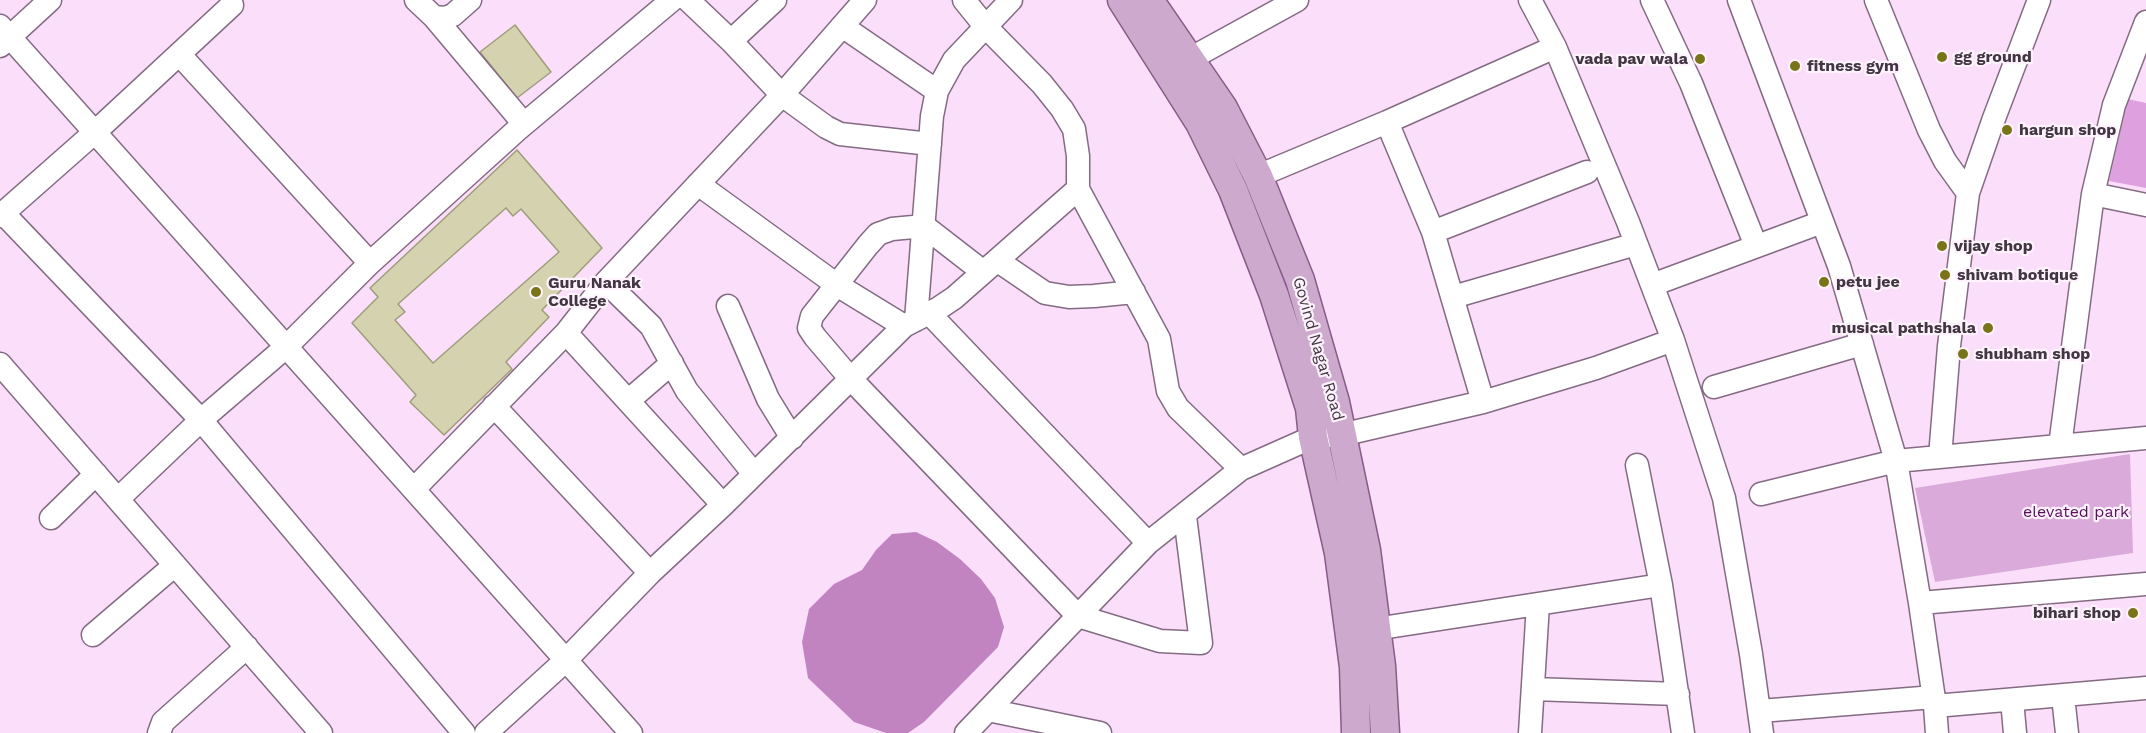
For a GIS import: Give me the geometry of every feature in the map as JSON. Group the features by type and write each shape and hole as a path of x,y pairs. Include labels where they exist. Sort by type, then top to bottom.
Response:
{"main road":[{"name":"Govind Nagar Road","path":"1122,0 1179,65 1223,108 1258,176 1300,280 1335,402 1327,436 1353,667 1356,733"},
{"name":"Govind Nagar Road","path":"1149,0 1179,65 1200,123 1237,200 1274,295 1310,408 1327,436 1366,550 1381,666 1385,733"}],"street":[{"path":"51,0 3,36 94,133 414,489 565,661 621,730"},
{"path":"416,0 435,17 524,124"},
{"path":"435,17 445,18 453,15 470,0"},
{"path":"118,499 201,420 286,347 370,263 524,124 672,0"},
{"path":"688,0 782,95 826,128 840,134 930,144"},
{"path":"731,41 775,0"},
{"path":"414,489 566,333 606,282 782,95 865,0"},
{"path":"964,0 985,26 1042,84 1062,109 1074,129 1078,156 1078,189 1159,339 1168,391 1178,408 1241,470"},
{"path":"916,320 932,116 937,91 954,60 1011,0"},
{"path":"1179,65 1297,0"},
{"path":"1530,0 1555,47 1652,285 1673,340 1724,498 1762,733"},
{"path":"1652,0 1691,83 1756,246"},
{"path":"1739,0 1839,266 1896,461 1935,702 1936,733"},
{"path":"1876,0 1929,130 1945,161 1968,193"},
{"path":"1940,457 1949,346 1968,193 2039,0"},
{"path":"232,5 2,215 201,420 464,733"},
{"path":"2060,446 2093,194 2114,105 2146,22"},
{"path":"842,26 937,91"},
{"path":"1258,176 1387,122 1555,47"},
{"path":"179,54 370,263"},
{"path":"1387,122 1433,232 1483,402"},
{"path":"1433,232 1587,172"},
{"path":"698,184 837,285 916,320 1148,543"},
{"path":"486,733 565,661 650,573 792,438 850,378 916,320 954,298 1078,189"},
{"path":"2093,194 2146,205"},
{"path":"1652,285 1822,222"},
{"path":"1134,292 1069,297 1045,293 990,266 924,226 892,229 878,234 812,316 809,328 814,337 850,378 1078,616 1160,641 1201,643 1185,516"},
{"path":"1453,297 1636,244"},
{"path":"606,282 651,326 687,391 754,474"},
{"path":"728,306 768,399 792,438"},
{"path":"566,333 723,505"},
{"path":"966,733 1148,543 1241,470 1327,436 1483,402 1596,368 1673,340"},
{"path":"1714,387 1862,344"},
{"path":"628,401 672,363"},
{"path":"0,364 321,733"},
{"path":"494,406 650,573"},
{"path":"1761,494 1896,461 2146,438"},
{"path":"1637,465 1661,585 1683,733"},
{"path":"51,518 96,474"},
{"path":"93,635 175,565"},
{"path":"1920,603 2146,584"},
{"path":"1375,629 1661,585"},
{"path":"1530,733 1538,603"},
{"path":"159,733 164,722 247,647"},
{"path":"1533,688 1678,694"},
{"path":"1760,711 2013,700 2146,688"},
{"path":"2063,696 2067,733"},
{"path":"2013,700 2015,733"},
{"path":"988,710 1100,733"}],"green space":[{"name":"elevated park","path":"2130,454 2133,553 1935,582 1915,488"}],"shaded area":[{"path":"2128,99 2146,103 2146,188 2109,181"},
{"path":"916,532 937,542 981,579 995,598 1004,627 998,647 924,722 908,733 886,733 854,722 808,678 802,642 809,609 834,584 862,570 876,550 892,534"}],"building":[{"path":"515,25 551,72 517,98 480,52"},
{"name":"Guru Nanak College","path":"517,150 602,248 542,310 549,317 506,362 512,369 444,435 410,402 416,395 352,323 378,297 370,288","holes":["506,208 513,216 521,209 559,252 433,363 395,320 405,312 398,304"]}],"place":[{"name":"gg ground","path":"1942,57"},
{"name":"vada pav wala","path":"1700,59"},
{"name":"fitness gym","path":"1795,66"},
{"name":"hargun shop","path":"2007,130"},
{"name":"vijay shop","path":"1942,246"},
{"name":"shivam botique","path":"1945,275"},
{"name":"petu jee","path":"1824,282"},
{"name":"Guru Nanak College","path":"536,292"},
{"name":"musical pathshala","path":"1988,328"},
{"name":"shubham shop","path":"1963,354"},
{"name":"bihari shop","path":"2133,613"}]}
